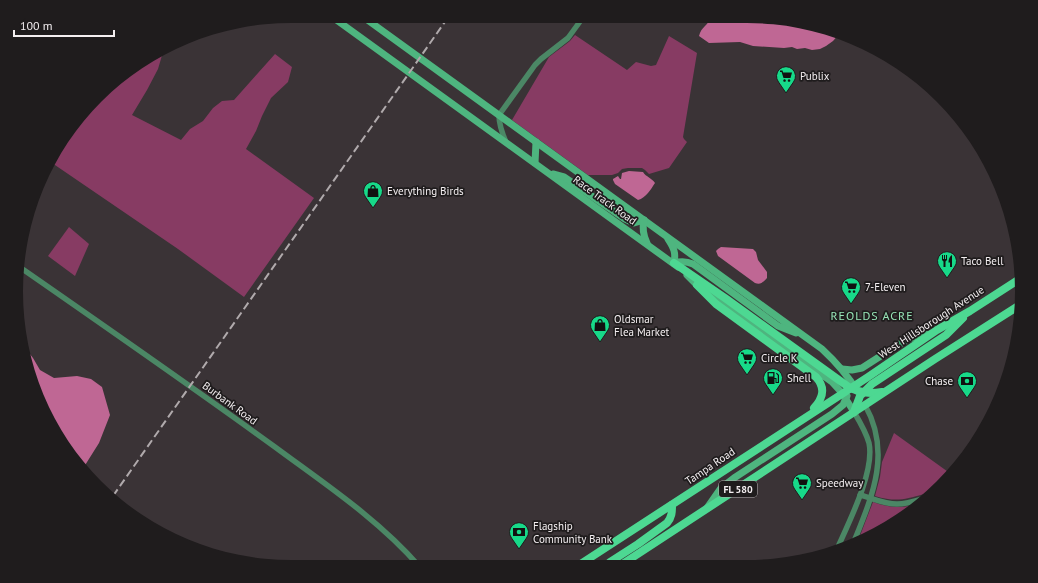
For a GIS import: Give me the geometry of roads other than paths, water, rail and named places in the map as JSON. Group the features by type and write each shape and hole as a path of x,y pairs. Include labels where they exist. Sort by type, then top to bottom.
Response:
{"main road":[{"name":"Race Track Road","path":"342,23 674,263 697,285 838,387 852,391 865,405"},
{"name":"Race Track Road","path":"372,23 822,349 842,368 852,391 854,412"},
{"path":"535,163 536,142"},
{"path":"548,172 564,177 625,219 634,223 644,220 642,229 644,238 648,245"},
{"path":"667,236 675,252 674,263"},
{"path":"674,263 686,261 693,264 778,326 805,336"},
{"path":"674,263 725,298 852,391 870,393 886,391"},
{"name":"West Hillsborough Avenue","path":"852,391 932,333 1014,282"},
{"path":"697,285 716,304 821,382 823,387 820,402 807,416"},
{"name":"FL 580","path":"629,560 1014,309"},
{"path":"706,510 721,488 734,478 832,414 843,405 852,391 872,384 946,335 970,311"},
{"path":"842,368 852,370 862,368 908,340 932,333"},
{"path":"852,391 854,412"},
{"name":"Tampa Road","path":"587,560 807,416 852,391"},
{"path":"613,560 638,544 667,522 671,518 672,505"}],"street":[{"path":"506,142 501,131 499,122 500,115 540,59 568,38 579,23"},
{"name":"Burbank Road","path":"24,270 210,400 345,498 387,533 414,560"},
{"path":"856,536 870,498 876,476 878,459 878,438 873,420 865,405"},
{"path":"839,544 860,495 865,479 870,452 865,432 854,412"},
{"path":"860,495 884,503 897,504 914,501"}],"railway":[{"path":"115,494 444,23"}],"place":[{"name":"Publix","path":"786,93"},
{"name":"Everything Birds","path":"373,208"},
{"name":"Taco Bell","path":"947,278"},
{"name":"7-Eleven","path":"851,304"},
{"name":"Oldsmar Flea Market","path":"600,342"},
{"name":"Circle K","path":"747,375"},
{"name":"Shell","path":"773,395"},
{"name":"Chase","path":"967,398"},
{"name":"Speedway","path":"802,500"},
{"name":"Flagship Community Bank","path":"519,549"}],"district":[{"name":"REOLDS ACRE","path":"872,316"}]}
